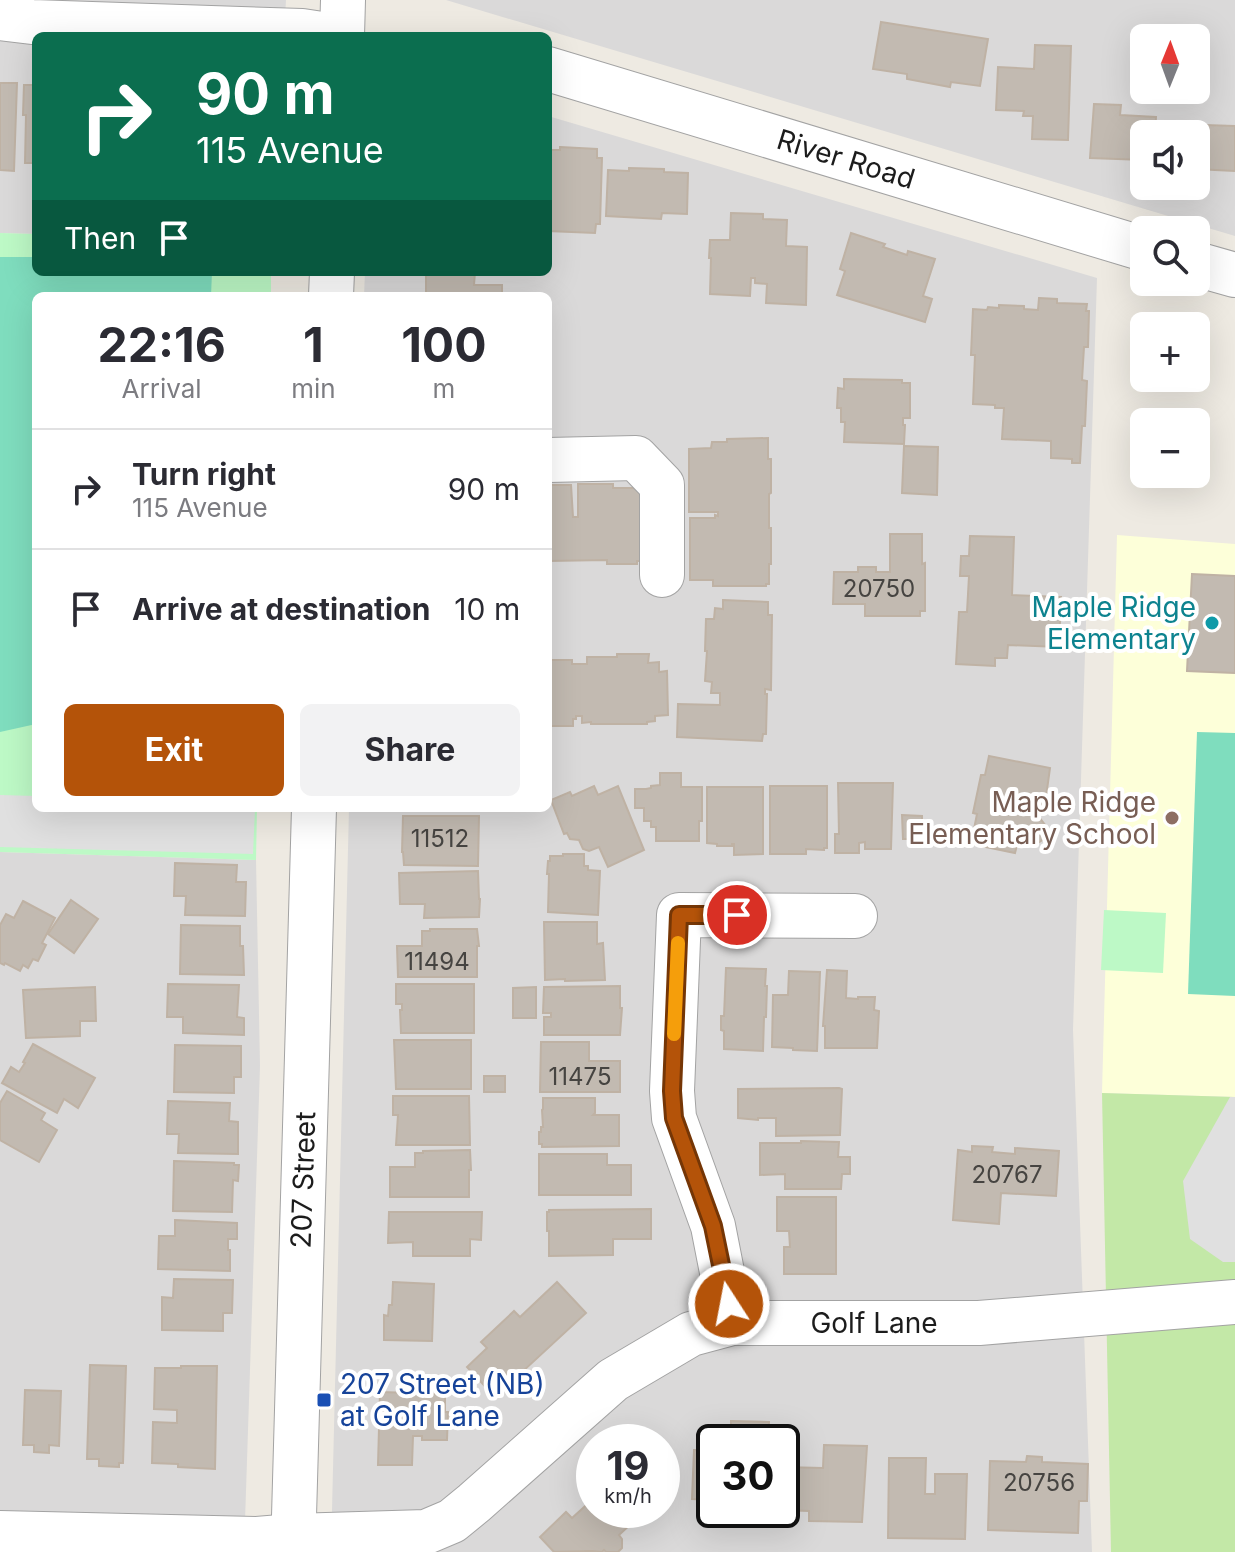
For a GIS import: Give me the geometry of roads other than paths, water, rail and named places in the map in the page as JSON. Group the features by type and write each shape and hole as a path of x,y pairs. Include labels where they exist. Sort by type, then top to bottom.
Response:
{"street":[{"path":"342,32 343,0"},
{"path":"0,18 32,22 309,32"},
{"name":"River Road","path":"552,70 1130,245"},
{"path":"1210,268 1235,275"},
{"path":"552,460 636,458 662,485 662,575"},
{"name":"207 Street","path":"293,1544 314,812"},
{"path":"732,1323 713,1226 674,1118 672,1091 679,915 855,916"},
{"name":"Golf Lane","path":"0,1533 257,1539 293,1544 426,1532 452,1521 613,1380 691,1334 732,1323 979,1323 1235,1302"}],"place":[{"name":"Maple Ridge Elementary","path":"1212,623"},
{"name":"Maple Ridge Elementary School","path":"1172,818"},
{"name":"207 Street (NB) at Golf Lane","path":"324,1400"}]}
